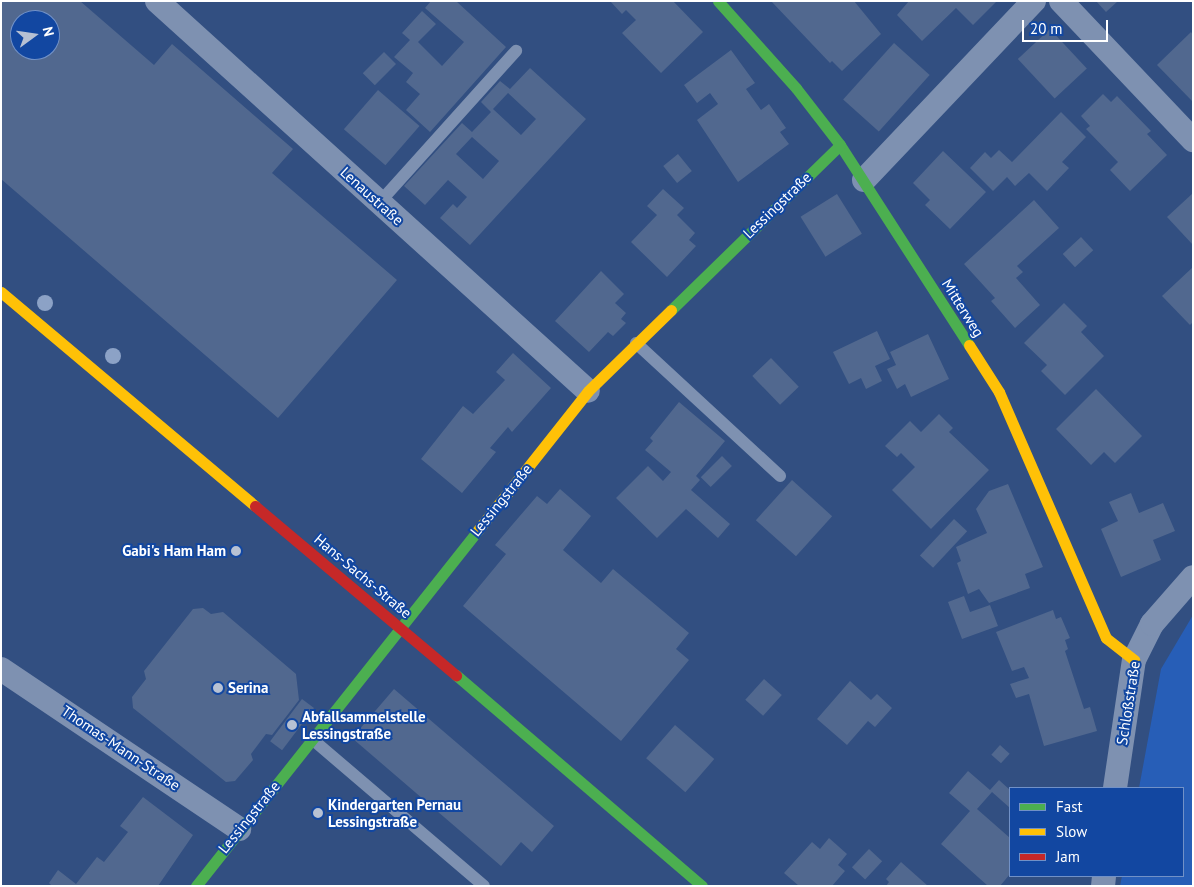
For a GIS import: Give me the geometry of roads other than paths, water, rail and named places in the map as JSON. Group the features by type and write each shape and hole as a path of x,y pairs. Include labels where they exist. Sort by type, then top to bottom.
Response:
{"street":[{"name":"Lenaustraße","path":"157,1 588,390"},
{"name":"Mitterweg","path":"718,1 796,88 840,145 999,392 1106,638 1134,660"},
{"path":"864,180 1034,1"},
{"path":"1061,1 1193,140"},
{"name":"Lessingstraße","path":"196,886 239,829 588,390 840,145"},
{"name":"Hans-Sachs-Straße","path":"1,292 400,627 702,886"},
{"name":"Schloßstraße","path":"1115,787 1134,660 1152,624 1193,577"},
{"name":"Thomas-Mann-Straße","path":"1,669 239,829"}],"lane":[{"path":"379,203 516,51"},
{"path":"636,343 780,476"},
{"path":"312,739 484,886"}],"place":[{"name":"Gabi's Ham Ham","path":"236,551"},
{"name":"Serina","path":"218,688"},
{"name":"Abfallsammelstelle Lessingstraße","path":"292,725"},
{"name":"Kindergarten Pernau Lessingstraße","path":"318,813"}]}
